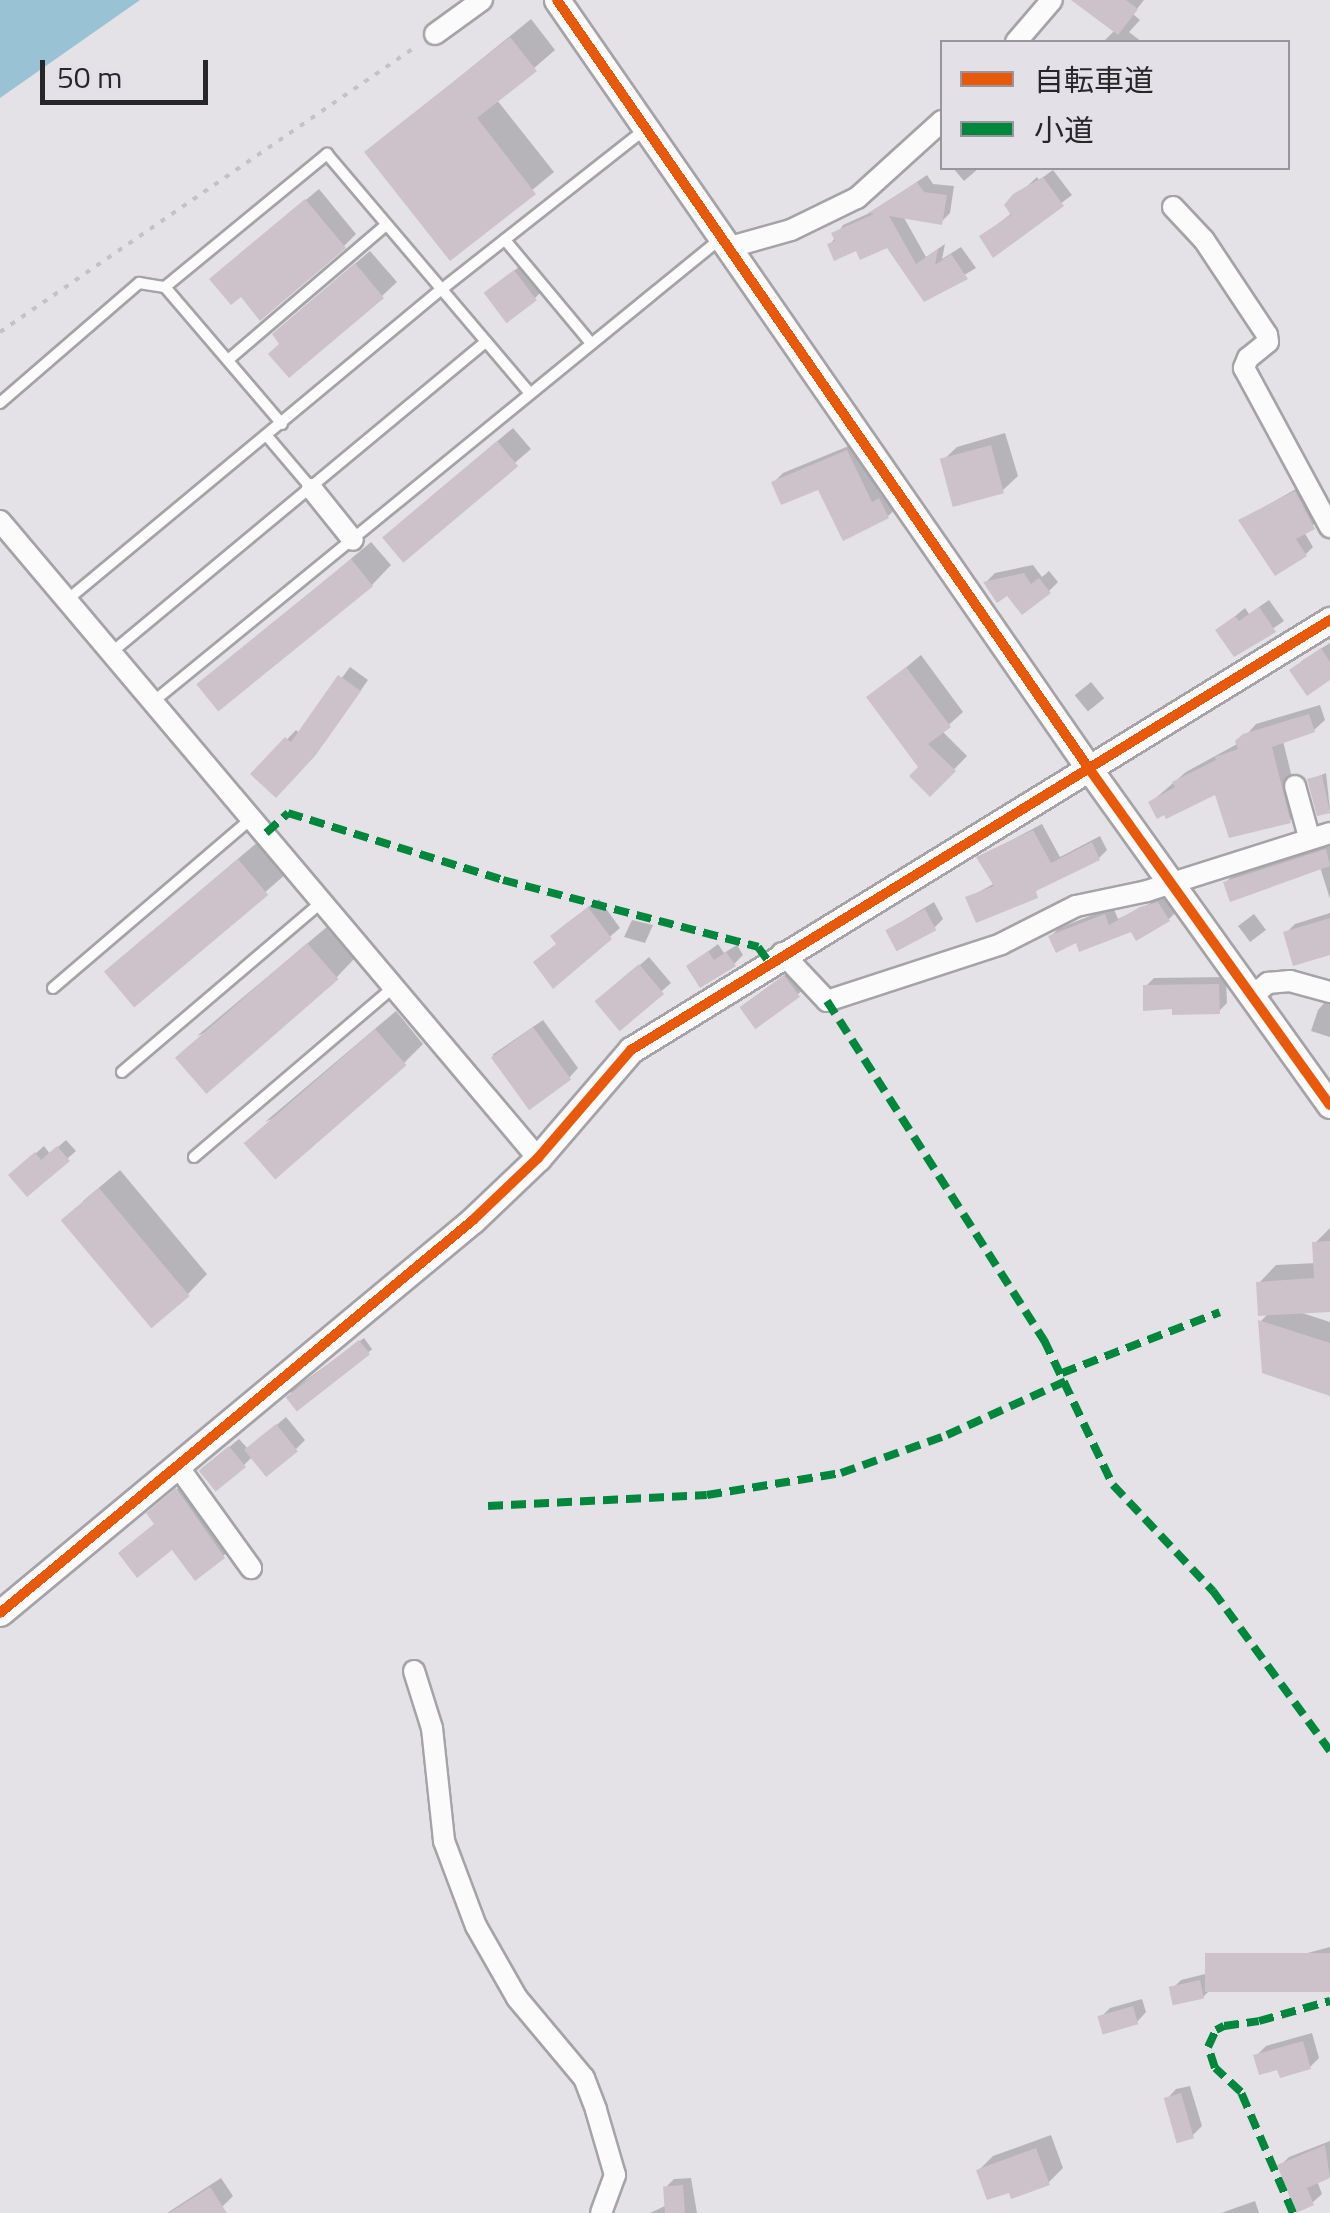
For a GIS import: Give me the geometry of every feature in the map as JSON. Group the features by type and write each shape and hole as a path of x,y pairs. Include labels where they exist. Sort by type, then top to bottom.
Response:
{"street":[{"path":"435,34 482,0"},
{"path":"557,0 1090,770 1173,880 1330,1105"},
{"path":"1018,40 1052,0"},
{"path":"724,243 791,230 857,198 940,124"},
{"path":"1173,207 1204,240 1268,335 1268,342 1248,358 1244,368 1330,528"},
{"path":"312,489 353,540"},
{"path":"0,521 538,1158"},
{"path":"0,1613 473,1220 538,1158 631,1050 782,953 1090,770 1330,620"},
{"path":"782,953 827,1001 1001,944 1076,906 1148,891 1319,835 1295,786"},
{"path":"1252,996 1268,983 1290,981 1330,992"},
{"path":"177,1465 252,1568"},
{"path":"414,1671 432,1728 444,1841 476,1926 517,1998 584,2078 596,2110 615,2175 601,2213"}],"lane":[{"path":"67,600 442,289 646,128"},
{"path":"165,287 327,154 528,391"},
{"path":"228,360 386,225"},
{"path":"505,240 590,342"},
{"path":"154,701 353,540 528,391 724,243"},
{"path":"0,403 139,282 165,287 282,424"},
{"path":"112,652 486,341"},
{"path":"267,436 312,489"},
{"path":"53,988 253,817"},
{"path":"122,1072 324,901"},
{"path":"194,1157 395,986"}],"path":[{"path":"0,332 435,34"}],"water":[{"path":"0,0 140,0 0,98"}],"building":[{"path":"1071,0 1126,0 1138,9 1118,35"},
{"path":"510,37 537,71 477,118 536,194 450,261 364,152"},
{"path":"1043,177 1064,206 993,258 979,236 1011,215 1004,205 1013,194"},
{"path":"917,182 924,192 947,195 942,225 889,216 916,264 938,249 935,265 951,254 968,279 924,302 887,248 860,260 856,251 834,261 827,244 835,241 831,233 874,214 868,213"},
{"path":"305,199 346,248 260,321 241,297 231,305 209,279"},
{"path":"355,263 384,298 289,378 268,354 279,344 272,334"},
{"path":"514,270 537,300 507,323 484,293"},
{"path":"497,441 518,466 403,563 382,537"},
{"path":"991,445 1004,493 953,507 940,459"},
{"path":"847,450 872,502 879,498 889,518 843,541 818,490 781,505 771,482"},
{"path":"1295,491 1315,529 1296,539 1307,556 1275,576 1238,520"},
{"path":"351,559 373,586 218,711 196,684"},
{"path":"1024,573 1031,584 1039,578 1051,593 1022,615 1007,596 997,603 983,582"},
{"path":"1259,607 1276,632 1234,657 1215,630 1235,616 1239,621"},
{"path":"1321,648 1330,662 1330,680 1307,696 1289,670"},
{"path":"906,667 951,727 928,744 956,771 930,797 909,776 918,767 866,697"},
{"path":"338,675 361,691 315,756 276,798 250,774 285,737 291,742"},
{"path":"1309,714 1315,732 1272,747 1291,823 1229,838 1215,795 1166,819 1164,815 1157,819 1148,802 1175,787 1172,782 1216,760 1215,757 1238,749 1235,741 1243,734"},
{"path":"1322,775 1330,813 1317,816 1307,779"},
{"path":"1033,830 1051,863 1092,842 1100,860 1036,891 1038,898 976,923 965,897 994,886 976,857"},
{"path":"1326,849 1330,866 1230,902 1223,882"},
{"path":"238,859 268,895 134,1007 104,971"},
{"path":"1158,902 1170,921 1136,941 1131,932 1079,952 1076,943 1056,953 1048,936 1105,914 1109,925 1140,907"},
{"path":"588,907 612,939 553,989 533,962 556,944 550,936"},
{"path":"925,909 936,930 897,951 885,930"},
{"path":"1330,918 1330,955 1293,966 1283,932"},
{"path":"307,943 338,979 206,1094 175,1058"},
{"path":"708,951 714,960 726,952 736,966 700,988 686,966"},
{"path":"639,964 664,994 620,1031 595,1001"},
{"path":"784,975 800,997 755,1029 740,1007"},
{"path":"1219,984 1220,1014 1172,1015 1172,1009 1143,1011 1143,985"},
{"path":"533,1027 571,1080 529,1110 491,1058"},
{"path":"375,1029 406,1065 275,1179 244,1143"},
{"path":"57,1146 70,1161 27,1197 8,1175 35,1152 41,1160"},
{"path":"99,1188 190,1296 151,1328 61,1220"},
{"path":"1330,1241 1330,1312 1258,1316 1256,1282 1314,1278 1312,1242"},
{"path":"1258,1320 1330,1343 1330,1396 1262,1373"},
{"path":"359,1340 370,1354 297,1411 286,1397"},
{"path":"276,1424 298,1451 266,1477 244,1450"},
{"path":"229,1446 246,1467 216,1492 199,1471"},
{"path":"176,1488 225,1558 195,1581 172,1550 137,1578 118,1553 154,1524 146,1513"},
{"path":"1205,1953 1330,1953 1330,1992 1205,1992"},
{"path":"1200,1980 1204,1999 1173,2005 1169,1987"},
{"path":"1133,2006 1138,2024 1103,2034 1097,2016"},
{"path":"1303,2041 1311,2069 1280,2078 1277,2070 1259,2075 1253,2055"},
{"path":"1181,2093 1194,2138 1177,2143 1164,2098"},
{"path":"1325,2145 1330,2178 1307,2188 1314,2205 1296,2213 1277,2165"},
{"path":"1036,2148 1050,2185 1011,2199 1009,2193 987,2200 976,2170"},
{"path":"683,2185 685,2213 665,2213 663,2186"},
{"path":"210,2187 227,2213 169,2213"}],"marked path":[{"path":"266,833 288,813 503,880 758,947 768,961"},
{"path":"827,1001 1044,1340 1113,1485 1213,1591 1330,1751"},
{"path":"1062,1373 1220,1312"},
{"path":"488,1506 707,1495 841,1473 947,1435 1066,1381"},
{"path":"1293,2213 1241,2092 1215,2068 1208,2047 1216,2030 1224,2026 1259,2021 1330,2001"}],"cycle path":[{"path":"557,0 1090,770 1330,1105"},
{"path":"0,1613 473,1220 538,1158 631,1050 1330,620"}]}
